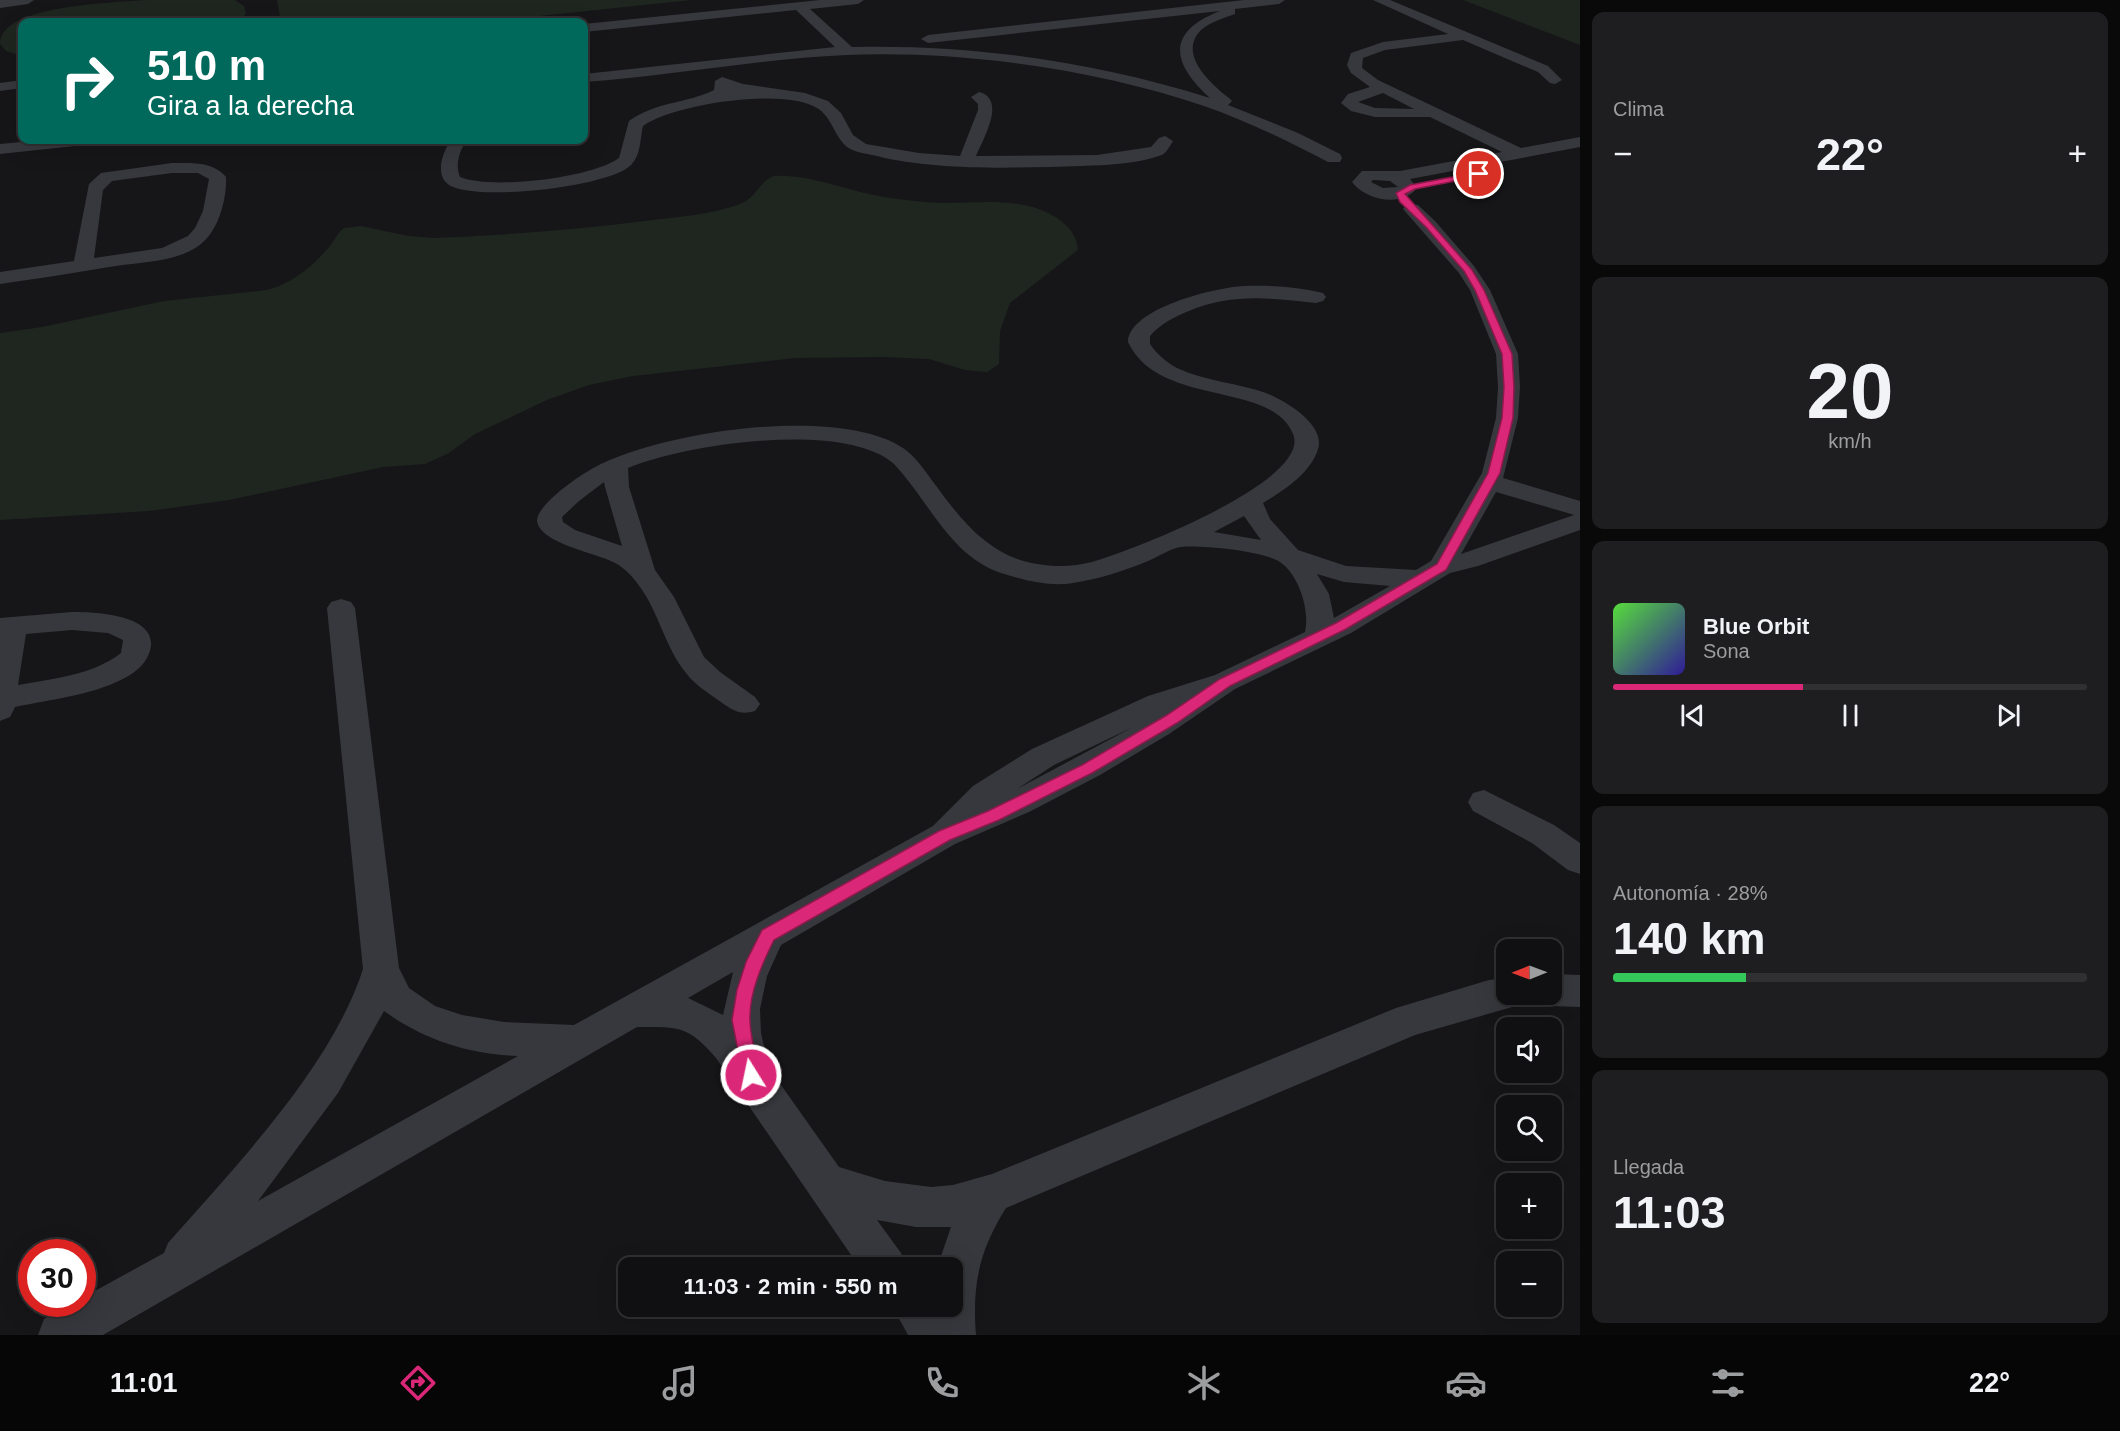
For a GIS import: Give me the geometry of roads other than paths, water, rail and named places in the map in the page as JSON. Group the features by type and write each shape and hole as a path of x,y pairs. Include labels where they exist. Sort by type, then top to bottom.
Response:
{"street":[{"path":"0,4 28,0"},
{"path":"588,28 858,0"},
{"path":"588,78 1279,0"},
{"path":"1379,0 1543,69 1556,80"},
{"path":"1257,2 1217,16 1202,24 1190,35 1187,45 1189,63 1196,75 1215,95 1251,117 1406,197 1467,270 1480,290 1507,354 1508,418 1494,473 1430,573"},
{"path":"799,6 849,50 963,55 1052,65 1152,84 1200,98 1251,117"},
{"path":"1157,14 1186,17 1202,24"},
{"path":"957,36 956,43 963,55"},
{"path":"1465,36 1383,46 1356,56 1354,65 1356,70 1385,88 1518,153"},
{"path":"704,101 721,92 727,68 738,61"},
{"path":"666,69 694,71 739,88 768,94"},
{"path":"1152,84 1178,83 1196,75"},
{"path":"0,87 18,85"},
{"path":"1385,88 1353,98 1348,103 1375,111 1437,114"},
{"path":"455,144 451,149 449,171 454,181 460,184 484,188 580,179 606,172 624,163 629,157 635,124 646,115 660,109 704,101 768,94 795,95 821,103 835,117 846,138 860,147 908,156 966,160 1048,161 1126,157 1156,151 1165,141"},
{"path":"966,160 986,110 985,103 979,97"},
{"path":"0,143 18,141"},
{"path":"1376,181 1580,142"},
{"path":"0,149 47,144"},
{"path":"1406,197 1580,154"},
{"path":"0,278 83,266 164,253 195,240 206,229 217,192 217,177 206,170 185,167 117,175 101,180 95,188 83,266"},
{"path":"644,573 617,553 563,535 550,524 550,516 569,496 615,467 646,452 726,438 815,434 878,444 900,457 968,543 988,559 1003,566 1045,574 1072,575 1119,564 1216,522 1250,501 1292,470 1305,454 1308,446 1300,426 1284,411 1270,403 1180,377 1164,369 1144,353 1138,339 1140,333 1163,316 1212,295 1242,290 1316,297"},
{"path":"615,467 617,487 644,573 662,599 695,666 745,704"},
{"path":"1489,482 1580,509"},
{"path":"1250,501 1259,522 1304,572 1316,592 1321,626 1317,638"},
{"path":"60,1335 944,836 993,816 1087,769 1172,719 1225,682 1341,626 1430,573 1580,521"},
{"path":"1167,542 1198,539 1221,540 1289,556 1344,574 1430,573"},
{"path":"341,608 381,969 396,999 423,1018 462,1032 504,1039 579,1042"},
{"path":"83,622 114,624 129,629 137,636 135,654 129,662 114,671 1,704 6,627 83,622"},
{"path":"1484,802 1544,834 1580,861"},
{"path":"751,1075 741,1020 746,990 755,962 768,935"},
{"path":"170,1273 290,1129 364,1015 381,969"},
{"path":"1562,991 1580,992"},
{"path":"826,1182 865,1197 898,1205 948,1207 992,1194 1409,1020 1496,995"},
{"path":"634,1011 681,1012 706,1023 726,1041 878,1257"},
{"path":"960,1257 974,1220 992,1194"},
{"path":"922,1317 934,1335"},
{"path":"953,1317 954,1335"}]}
